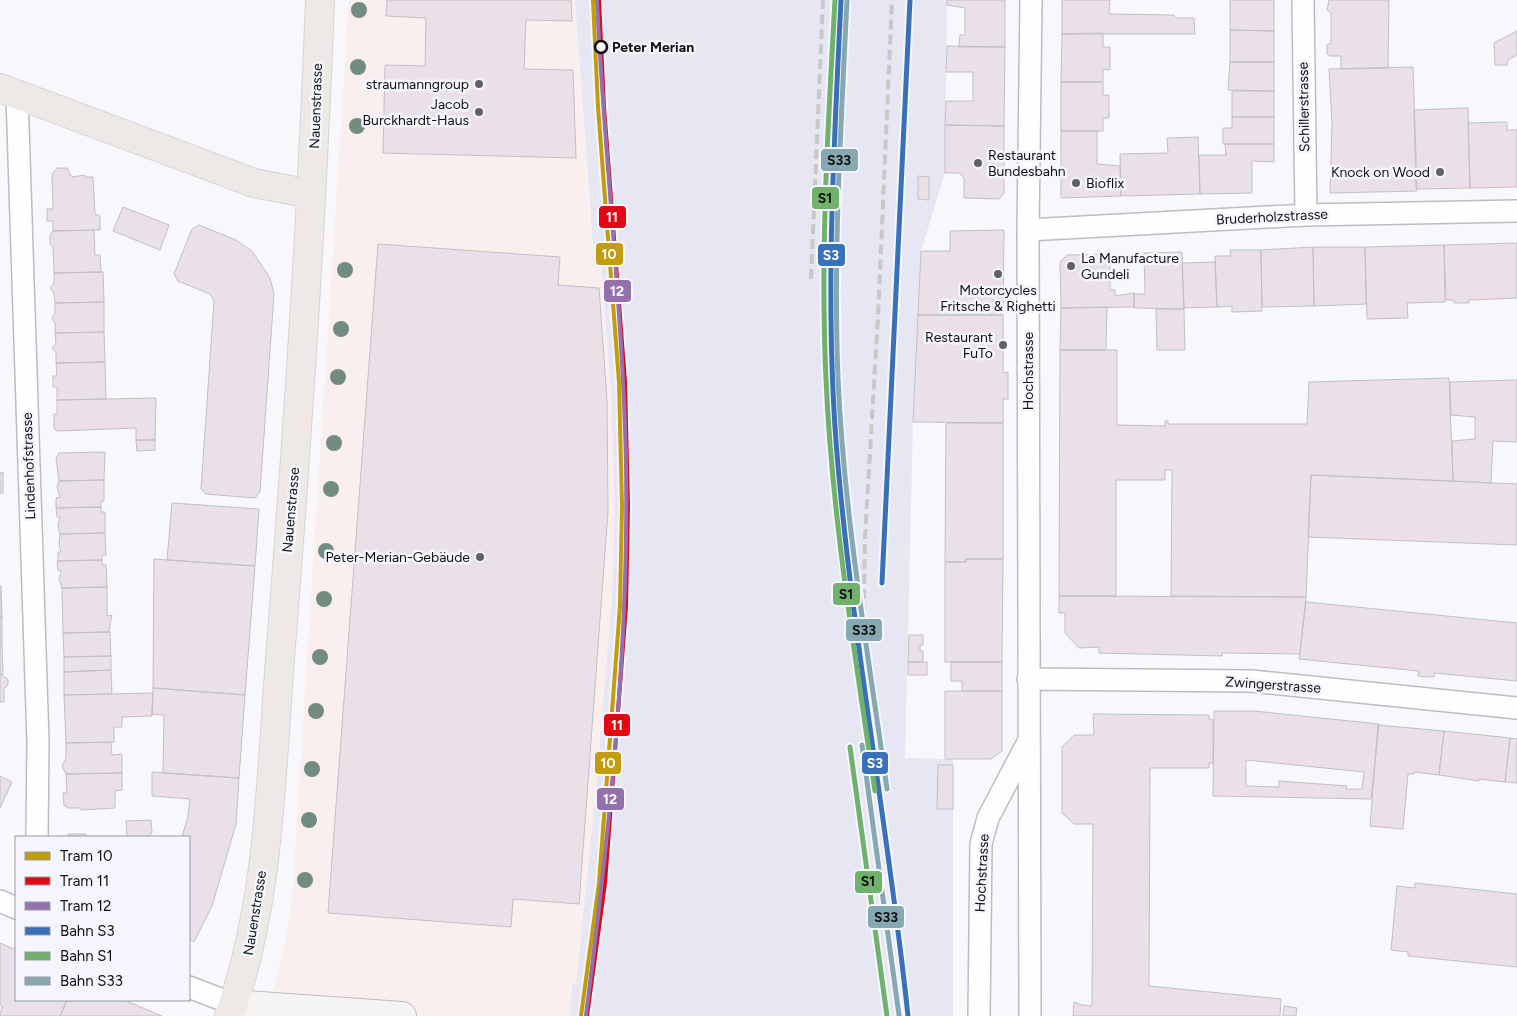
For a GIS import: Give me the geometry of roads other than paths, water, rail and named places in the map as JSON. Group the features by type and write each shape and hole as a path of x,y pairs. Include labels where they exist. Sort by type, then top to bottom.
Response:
{"main road":[{"name":"Nauenstrasse","path":"231,1010 250,947 265,843 300,404 320,0"},
{"name":"Lindenhofstrasse","path":"9,92 254,183 311,194"}],"street":[{"name":"Hochstrasse","path":"1030,1016 1028,230 1031,0"},
{"name":"Schillerstrasse","path":"1303,0 1306,215"},
{"name":"Lindenhofstrasse","path":"9,92 37,732 37,836"},
{"name":"Bruderholzstrasse","path":"1028,230 1306,215 1517,211"},
{"name":"Zwingerstrasse","path":"1028,679 1251,681 1517,708"},
{"name":"Hochstrasse","path":"979,1016 981,844 988,818 1028,741"},
{"path":"0,901 15,908"},
{"path":"190,988 231,1010 402,1016"}],"railway":[{"path":"811,279 823,0"},
{"path":"863,659 865,536 878,317 892,0"}],"tram line":[{"name":"10","path":"581,1016 599,883 620,606 622,506 619,382 598,107 593,0"},
{"name":"12","path":"586,1015 610,810 616,741 621,672 626,534 626,465 621,349 597,0"},
{"name":"11","path":"587,1016 605,883 626,606 628,506 625,382 604,107 599,0"}],"rail line":[{"name":"S1","path":"835,0 824,237 826,379 833,482 839,534 875,791"},
{"name":"S3","path":"841,0 833,165 831,276 831,331 836,441 860,657 900,944 908,1016"},
{"name":"S33","path":"847,0 837,236 838,378 851,533 887,789"},
{"name":"S3","path":"882,583 910,0"},
{"name":"S33","path":"862,745 899,1015"},
{"name":"S1","path":"850,747 887,1016"}],"place":[{"name":"Peter Merian","path":"601,47"},
{"name":"straumanngroup","path":"479,84"},
{"name":"Jacob Burckhardt-Haus","path":"479,112"},
{"name":"Restaurant Bundesbahn","path":"978,163"},
{"name":"Knock on Wood","path":"1440,172"},
{"name":"Bioflix","path":"1076,183"},
{"name":"La Manufacture Gundeli","path":"1071,266"},
{"name":"Motorcycles Fritsche & Righetti","path":"998,274"},
{"name":"Restaurant FuTo","path":"1003,345"},
{"name":"Peter-Merian-Gebäude","path":"480,557"}]}
